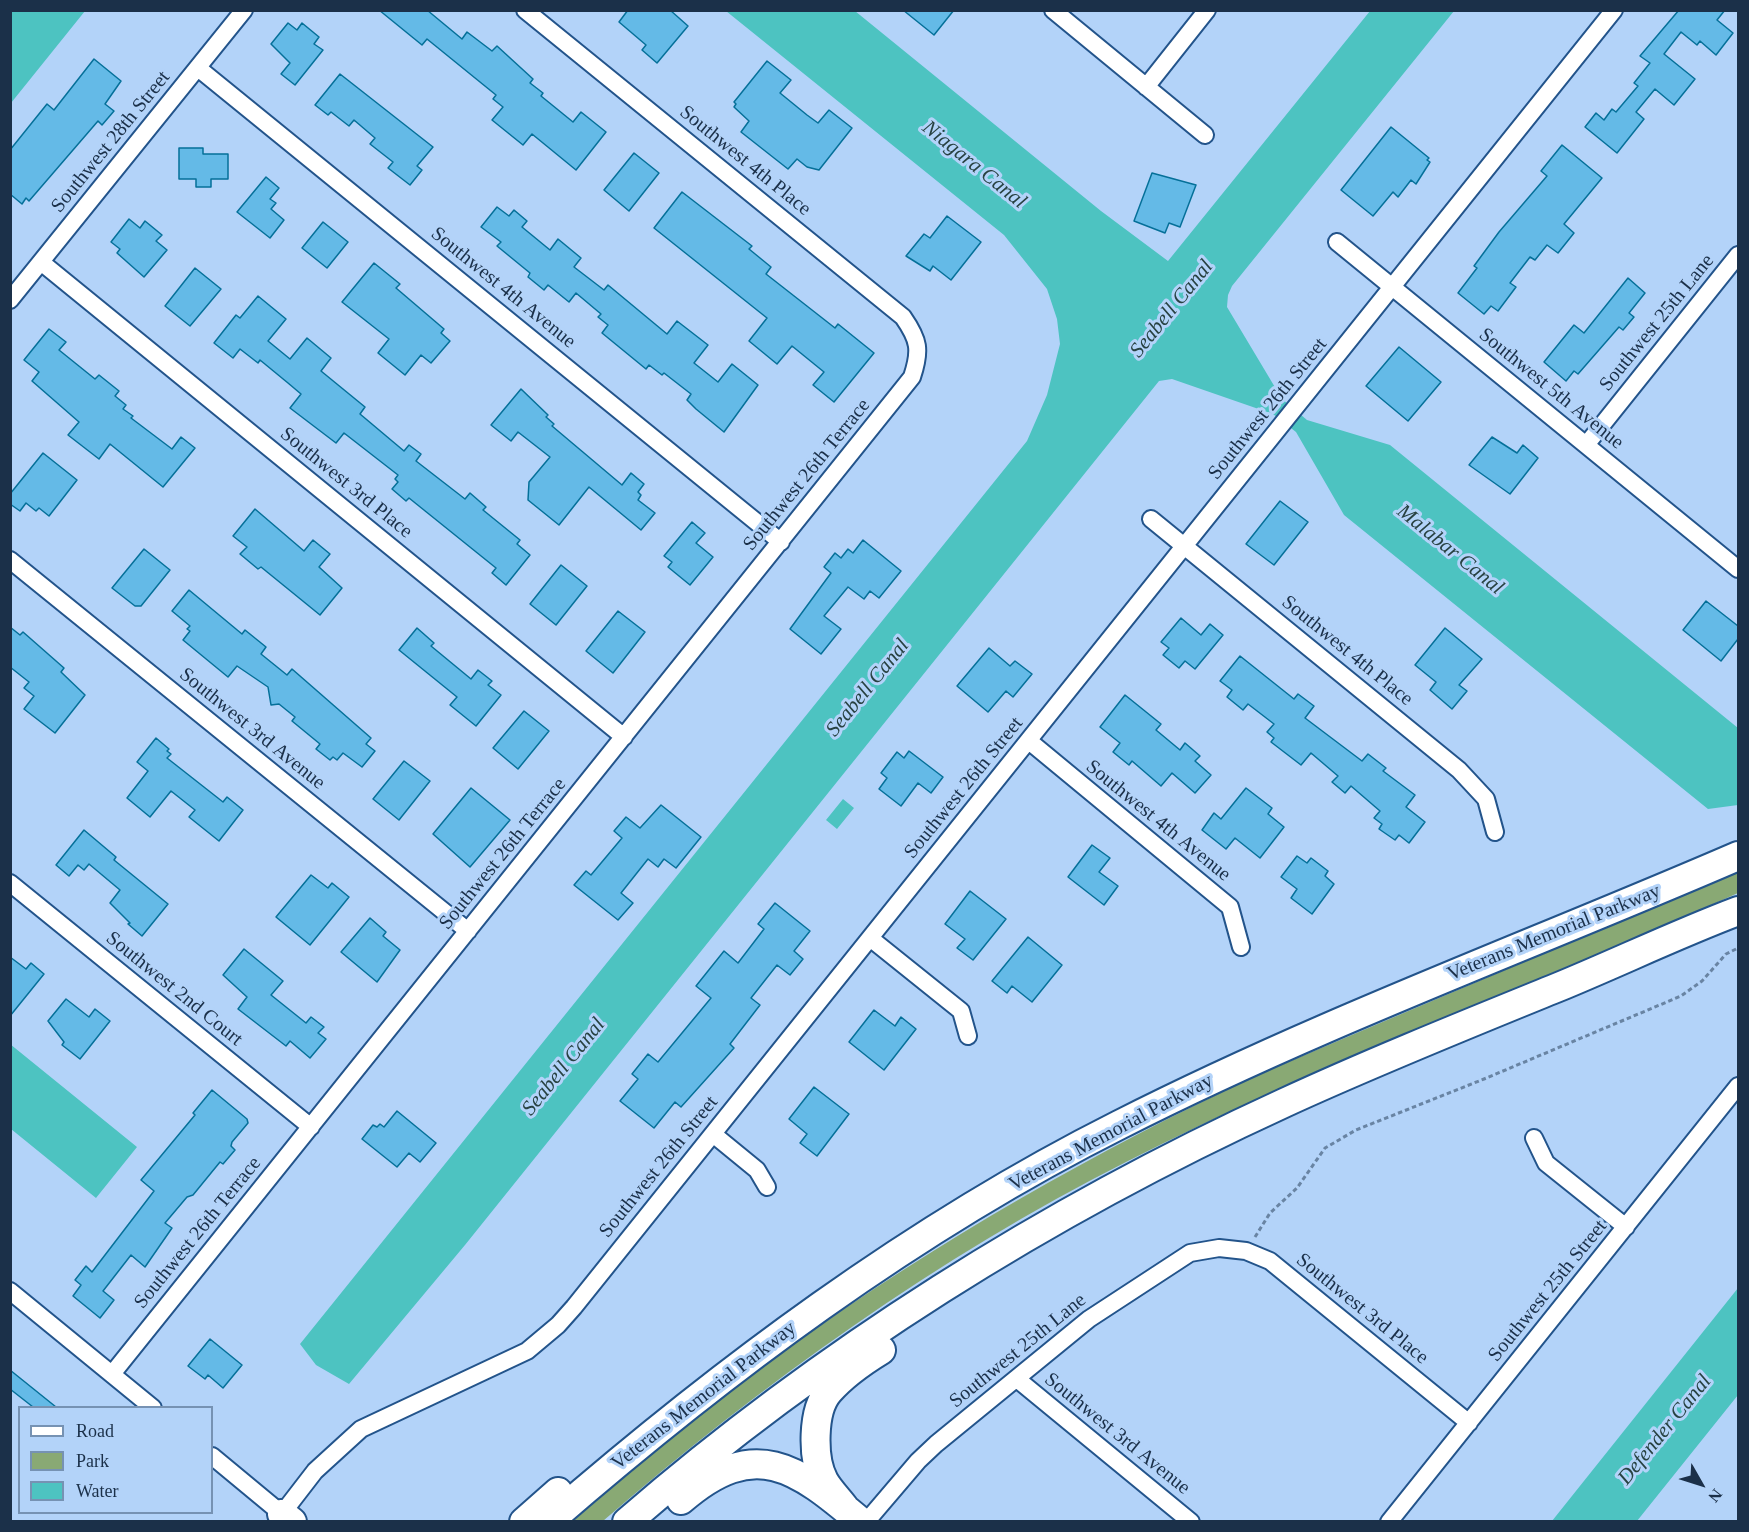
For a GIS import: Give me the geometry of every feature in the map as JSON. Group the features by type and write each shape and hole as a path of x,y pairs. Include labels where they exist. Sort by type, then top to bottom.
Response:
{"highway":[{"name":"Veterans Memorial Parkway","path":"548,1521 647,1436 746,1360 822,1306 967,1211 1116,1126 1323,1027 1738,856"},
{"path":"627,1521 760,1414 879,1328 1108,1192 1283,1103 1738,911"},
{"path":"857,1517 823,1479 816,1449 818,1419 828,1392 866,1359 979,1286 1204,1160 1283,1103"},
{"path":"524,1521 618,1438 686,1384 721,1359 746,1360"},
{"path":"657,1521 710,1478 729,1467 760,1462 795,1473 857,1517"}],"street":[{"name":"Southwest 28th Street","path":"10,300 244,10"},
{"name":"Southwest 4th Place","path":"525,10 903,317 916,336 919,357"},
{"path":"1053,10 1205,135"},
{"path":"1146,87 1208,10"},
{"name":"Southwest 26th Street","path":"283,1519 315,1471 360,1429 517,1356 542,1340 574,1307 1614,10"},
{"name":"Southwest 4th Avenue","path":"198,68 780,542"},
{"name":"Southwest 5th Avenue","path":"1337,242 1738,569"},
{"name":"Southwest 25th Lane","path":"1586,445 1738,255"},
{"name":"Southwest 3rd Place","path":"41,262 624,737"},
{"name":"Southwest 26th Terrace","path":"112,1374 912,377 919,357"},
{"name":"Southwest 4th Place","path":"1150,519 1459,770 1486,799 1495,832"},
{"name":"Southwest 3rd Avenue","path":"10,560 468,931"},
{"name":"Southwest 4th Avenue","path":"1029,741 1230,907 1241,947"},
{"name":"Southwest 2nd Court","path":"10,883 311,1127"},
{"path":"870,938 961,1011 968,1036"},
{"name":"Southwest 25th Street","path":"1389,1521 1738,1086"},
{"path":"713,1134 757,1170 767,1187"},
{"path":"1534,1138 1546,1162 1626,1227"},
{"name":"Southwest 3rd Place","path":"1219,1248 1246,1251 1270,1262 1468,1423"},
{"name":"Southwest 25th Lane","path":"857,1517 918,1461 1089,1319 1190,1253 1219,1248"},
{"path":"10,1291 152,1406"},
{"name":"Southwest 3rd Avenue","path":"1017,1380 1191,1521"},
{"path":"213,1457 283,1519"}],"path":[{"path":"1246,1251 1270,1213 1297,1188 1325,1148 1356,1130 1681,996 1702,981 1726,954 1738,948"}],"green space":[{"path":"1738,871 1738,893 1277,1090 1126,1162 1057,1199 988,1238 854,1325 725,1420 603,1521 573,1521 736,1387 848,1306 962,1233 1079,1166 1260,1074"}],"water":[{"path":"10,11 85,11 11,103"},
{"path":"726,11 855,11 1101,211 1168,261 1370,11 1454,11 1232,286 1228,295 1227,307 1282,399 1307,420 1390,445 1738,728 1738,805 1708,809 1344,515 1296,432 1273,414 1172,379 1159,381 465,1245 349,1384 316,1365 300,1344 1027,441 1047,395 1060,344 1057,319 1047,289 1004,235"},
{"path":"843,799 854,808 837,829 826,820"},
{"path":"10,1044 137,1147 96,1198 11,1129"},
{"name":"Defender Canal","path":"1738,1288 1738,1395 1637,1521 1552,1521"}],"building":[{"path":"379,10 427,10 462,39 467,32 492,51 497,46 533,79 530,83 543,93 541,96 573,122 581,112 606,132 576,170 532,134 523,145 492,120 503,107 493,99 496,95 427,39 422,45"},
{"path":"628,10 670,10 688,26 657,63 642,50 646,45 619,22"},
{"path":"903,10 954,10 934,35"},
{"path":"1679,10 1725,10 1717,20 1733,33 1716,55 1700,41 1697,45 1681,32 1664,54 1695,79 1674,105 1655,89 1636,112 1644,119 1617,153 1585,127 1596,113 1604,120 1612,109 1616,112 1638,86 1634,83 1650,63 1640,56"},
{"path":"288,23 297,30 302,23 319,37 314,44 323,50 295,85 281,74 290,63 271,44"},
{"path":"94,59 121,81 105,104 114,111 102,125 98,121 29,201 26,198 22,204 10,194 10,150 47,104 54,110"},
{"path":"767,61 791,80 780,93 807,115 818,123 829,110 852,128 819,170 807,167 797,159 788,169 741,132 749,121 734,107 736,104 734,102"},
{"path":"340,74 433,147 417,166 422,170 410,185 388,168 393,162 370,144 375,138 354,120 349,126 331,112 328,115 315,105"},
{"path":"1391,127 1429,158 1427,160 1430,162 1416,184 1411,180 1398,197 1393,192 1373,216 1341,190"},
{"path":"1562,145 1602,178 1564,224 1574,233 1558,253 1547,245 1535,260 1530,257 1510,283 1516,287 1498,311 1491,306 1484,314 1458,293 1477,268 1474,266 1499,232 1547,176 1541,171"},
{"path":"179,148 203,148 203,154 228,154 228,179 211,179 211,187 196,187 196,179 179,179"},
{"path":"634,153 659,173 629,211 604,190"},
{"path":"1152,173 1196,185 1180,227 1169,223 1165,233 1134,221"},
{"path":"266,177 279,188 270,199 276,203 271,209 284,220 270,238 237,212"},
{"path":"682,192 752,246 749,249 771,267 766,274 835,328 838,324 874,353 834,402 813,385 824,372 792,346 777,364 749,341 767,318 654,228"},
{"path":"497,207 509,216 514,210 527,221 522,227 550,250 558,239 581,258 574,267 604,290 608,285 667,334 677,321 708,345 694,363 718,382 732,364 758,385 724,432 687,400 691,394 664,373 662,375 649,365 646,369 602,333 608,325 598,317 601,314 576,293 569,302 548,285 544,290 528,277 530,273 497,246 501,242 481,227"},
{"path":"947,216 981,242 951,280 933,266 930,271 906,256 924,234 930,238"},
{"path":"129,219 140,228 145,221 162,235 156,241 167,250 144,277 117,253 120,249 111,242"},
{"path":"323,222 348,242 327,268 302,248"},
{"path":"374,263 400,284 396,288 444,329 441,333 450,341 431,363 421,355 405,375 378,353 389,339 342,302"},
{"path":"195,268 221,289 190,326 165,306"},
{"path":"1628,278 1645,293 1629,313 1634,317 1623,330 1619,327 1578,374 1574,371 1566,381 1544,362 1574,325 1584,333"},
{"path":"258,296 286,319 268,341 290,359 307,338 331,358 321,371 365,407 360,414 404,451 409,445 421,454 416,461 465,499 470,493 486,507 483,510 520,540 517,544 530,555 506,585 492,573 496,568 409,498 406,501 392,489 398,482 395,479 398,475 344,433 336,443 290,408 301,394 288,383 260,360 258,363 240,349 233,358 214,343 236,315 240,318"},
{"path":"49,329 66,342 59,350 95,379 99,375 119,391 115,396 126,405 123,409 133,416 131,418 172,449 181,437 195,448 163,487 110,444 99,459 68,435 79,422 32,381 39,372 24,360"},
{"path":"1399,347 1441,382 1408,421 1366,386"},
{"path":"521,389 548,415 546,417 554,424 552,426 622,485 631,473 644,484 638,492 641,495 638,500 655,513 641,530 589,487 559,525 528,500 529,482 550,457 518,432 511,441 491,425"},
{"path":"1492,437 1517,453 1523,445 1538,458 1510,494 1469,465"},
{"path":"43,453 77,480 49,516 39,508 36,511 26,503 20,511 10,504 10,494"},
{"path":"1280,501 1308,522 1274,565 1246,544"},
{"path":"255,509 304,551 313,540 330,554 319,567 342,588 320,615 261,567 258,569 240,554 247,547 233,536"},
{"path":"692,522 705,533 696,543 713,557 690,585 668,567 672,562 664,556"},
{"path":"863,540 901,571 879,598 870,591 864,599 848,587 824,616 841,629 821,654 790,629 831,573 824,567 835,553 841,558 848,549 853,553"},
{"path":"144,549 170,570 141,606 135,606 112,588"},
{"path":"561,565 587,586 556,625 530,604"},
{"path":"189,590 242,634 245,630 266,647 261,654 287,675 292,669 371,738 366,744 375,751 362,767 343,753 337,760 333,757 330,760 316,749 320,744 292,721 295,717 279,704 271,705 268,687 237,666 228,677 183,640 190,631 187,629 190,626 172,611"},
{"path":"1706,601 1738,626 1738,639 1721,661 1683,630"},
{"path":"618,611 645,632 613,673 586,651"},
{"path":"1181,618 1201,635 1210,624 1223,635 1195,669 1185,661 1179,668 1163,655 1169,648 1161,642"},
{"path":"10,627 20,635 23,632 64,668 61,672 85,695 55,733 24,709 34,696 24,688 29,682 10,667"},
{"path":"417,628 434,643 431,646 471,679 478,670 492,681 488,685 501,695 476,726 450,705 457,697 399,650"},
{"path":"1445,628 1482,659 1459,685 1467,691 1452,709 1430,690 1436,682 1415,665"},
{"path":"989,648 1010,666 1015,661 1032,674 1013,697 1006,691 988,712 957,686"},
{"path":"1240,656 1294,699 1298,694 1314,706 1305,718 1362,761 1368,754 1386,768 1383,771 1415,795 1406,807 1425,822 1409,843 1399,835 1395,840 1379,829 1382,824 1374,818 1380,811 1351,786 1345,793 1332,782 1338,776 1311,753 1301,765 1271,742 1274,738 1267,732 1274,724 1248,704 1243,710 1227,697 1232,690 1220,681"},
{"path":"1125,695 1161,724 1156,730 1180,750 1185,743 1200,756 1195,761 1211,775 1195,793 1172,773 1161,786 1132,761 1129,765 1113,752 1120,743 1100,727"},
{"path":"524,711 549,731 518,769 493,748"},
{"path":"156,738 169,749 167,751 171,754 167,758 223,802 227,797 243,810 219,841 189,817 195,810 171,791 150,817 127,798 148,771 137,762"},
{"path":"909,751 943,777 931,793 918,783 901,806 879,789 887,778 881,773 897,752 904,758"},
{"path":"404,761 430,781 399,820 373,799"},
{"path":"471,788 510,820 470,867 433,834"},
{"path":"1246,788 1272,808 1268,814 1284,827 1260,858 1235,838 1226,849 1202,830 1214,813 1221,819"},
{"path":"661,805 701,837 676,868 664,859 658,867 648,859 621,893 633,903 618,920 574,885 586,871 591,875 622,838 614,831 626,817 640,828"},
{"path":"84,830 116,857 114,860 168,904 142,936 110,903 120,890 89,864 84,870 78,865 69,876 56,865"},
{"path":"1092,845 1110,858 1099,872 1118,886 1104,905 1068,877"},
{"path":"1297,856 1307,863 1311,858 1328,871 1325,876 1334,884 1312,914 1291,898 1297,889 1281,877"},
{"path":"311,875 328,888 332,883 349,897 310,945 276,917"},
{"path":"970,891 1006,919 973,960 957,948 965,939 945,924"},
{"path":"775,903 810,931 794,951 803,959 790,975 777,965 751,998 760,1005 730,1044 734,1048 681,1107 675,1102 654,1128 620,1101 638,1079 632,1074 648,1054 658,1062 711,998 696,986 724,951 738,963 764,929 758,924"},
{"path":"370,918 386,932 383,936 400,950 377,982 341,952"},
{"path":"1028,937 1062,965 1032,1002 1012,986 1007,993 992,981"},
{"path":"244,949 283,981 271,995 306,1023 311,1017 324,1027 318,1033 326,1039 310,1058 290,1041 286,1046 238,1009 247,997 223,975"},
{"path":"10,957 26,969 31,963 44,974 10,1016"},
{"path":"66,999 89,1017 95,1009 110,1021 80,1059 62,1045 64,1042 48,1021"},
{"path":"874,1010 895,1026 901,1017 916,1029 884,1070 849,1042"},
{"path":"814,1087 849,1114 817,1156 800,1143 807,1134 789,1119"},
{"path":"212,1090 247,1119 248,1123 232,1142 231,1146 235,1150 223,1164 220,1162 193,1195 187,1197 165,1223 172,1228 145,1267 131,1255 103,1291 114,1300 100,1318 73,1296 81,1285 75,1280 86,1266 92,1272 154,1191 141,1180 195,1115 193,1113"},
{"path":"397,1111 436,1143 420,1162 409,1153 397,1167 362,1139 373,1125 377,1127 380,1124 384,1127"},
{"path":"210,1339 242,1365 223,1388 208,1375 205,1379 188,1366"},
{"path":"10,1370 55,1406 32,1406 10,1389"}],"water label":[{"name":"Niagara Canal","path":"974,165"},
{"name":"Seabell Canal","path":"1172,309"},
{"name":"Malabar Canal","path":"1450,550"},
{"name":"Seabell Canal","path":"868,688"},
{"name":"Seabell Canal","path":"564,1067"}]}
